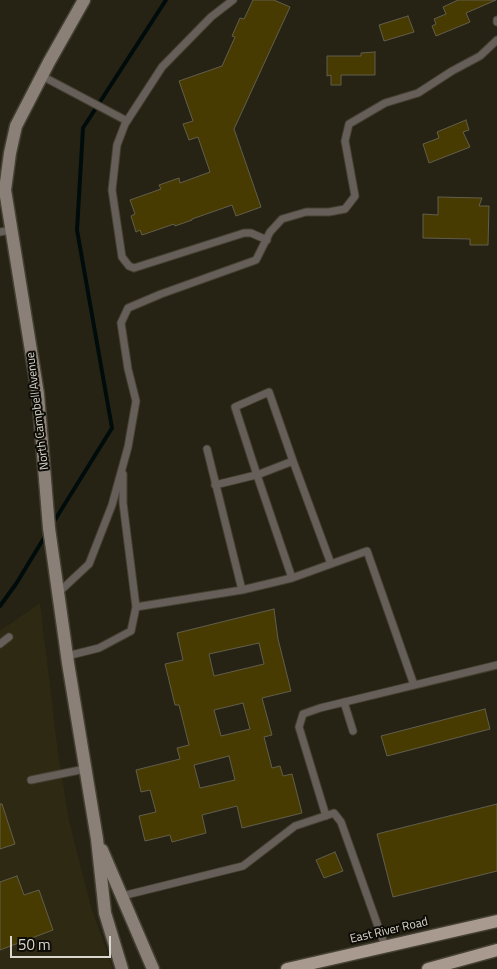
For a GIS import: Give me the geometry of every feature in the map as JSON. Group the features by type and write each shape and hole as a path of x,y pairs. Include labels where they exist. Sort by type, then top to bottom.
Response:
{"main road":[{"name":"North Campbell Avenue","path":"84,0 16,126 10,152 5,190 6,231 38,394 50,534 67,656 97,839 105,913 122,969"},
{"name":"North Campbell Avenue","path":"97,839 153,969"},
{"name":"East River Road","path":"288,969 497,921"},
{"path":"432,968 455,965 497,950"}],"lane":[{"path":"233,0 211,17 162,68 127,121 117,145 112,190 122,258 129,266 134,268 244,234 251,233 266,240"},
{"path":"58,592 89,564 112,505 123,466 136,401 128,369 121,323 128,308 161,294 256,260 270,232 282,219 306,212 329,212 345,209 355,196 345,141 349,124 385,103 418,93 480,56 497,40"},
{"path":"42,76 127,121"},
{"path":"292,578 235,407 269,392 331,564"},
{"path":"207,449 242,590"},
{"path":"215,486 257,475 293,461"},
{"path":"67,656 99,648 131,631 136,607 123,503 123,466"},
{"path":"136,607 242,590 292,578 367,551 414,685"},
{"path":"0,644 9,637"},
{"path":"326,816 299,727 303,714 320,708 497,665"},
{"path":"344,702 353,731"},
{"path":"31,780 85,769"},
{"path":"122,896 243,866 295,826 334,813 341,822 385,946"}],"shaded area":[{"path":"40,603 58,753 69,821 91,907 113,969 0,969 0,631"}],"building":[{"path":"253,0 274,0 290,7 234,129 261,207 236,216 232,205 175,226 174,224 142,235 140,230 136,232 131,216 135,214 130,200 161,189 159,185 179,178 180,183 210,172 198,137 189,140 183,124 193,121 179,81 222,66 235,37 232,36 240,18 244,19"},
{"path":"458,0 496,0 466,13 470,22 436,36 432,26 436,24 434,19 446,14 443,7"},
{"path":"408,16 414,32 384,41 379,25"},
{"path":"375,52 375,75 341,75 341,85 331,85 331,75 327,76 327,56 361,56 361,53"},
{"path":"466,120 469,130 463,132 470,147 429,163 423,144 439,138 437,132"},
{"path":"438,197 482,198 479,206 489,206 488,245 470,245 470,239 423,238 423,214 438,215"},
{"path":"274,609 278,639 291,691 262,698 272,735 264,737 272,768 280,766 283,776 292,774 302,813 242,828 237,806 202,815 206,833 172,842 170,835 145,841 139,816 156,812 150,790 141,792 136,770 180,759 177,748 189,745 179,705 175,705 165,664 183,660 177,633","holes":["259,643 264,664 214,676 209,654","243,703 250,729 221,736 214,710","229,756 235,780 200,788 194,765"]},
{"path":"485,709 490,729 387,756 381,736"},
{"path":"0,804 2,804 15,844 0,849"},
{"path":"497,804 497,871 393,897 377,834"},
{"path":"335,852 343,871 324,878 316,860"},
{"path":"17,876 24,895 39,890 53,930 0,950 0,882"}],"waterway":[{"path":"53,523 112,428 77,230 83,128 166,0"},
{"path":"0,606 16,584 47,533"}]}
